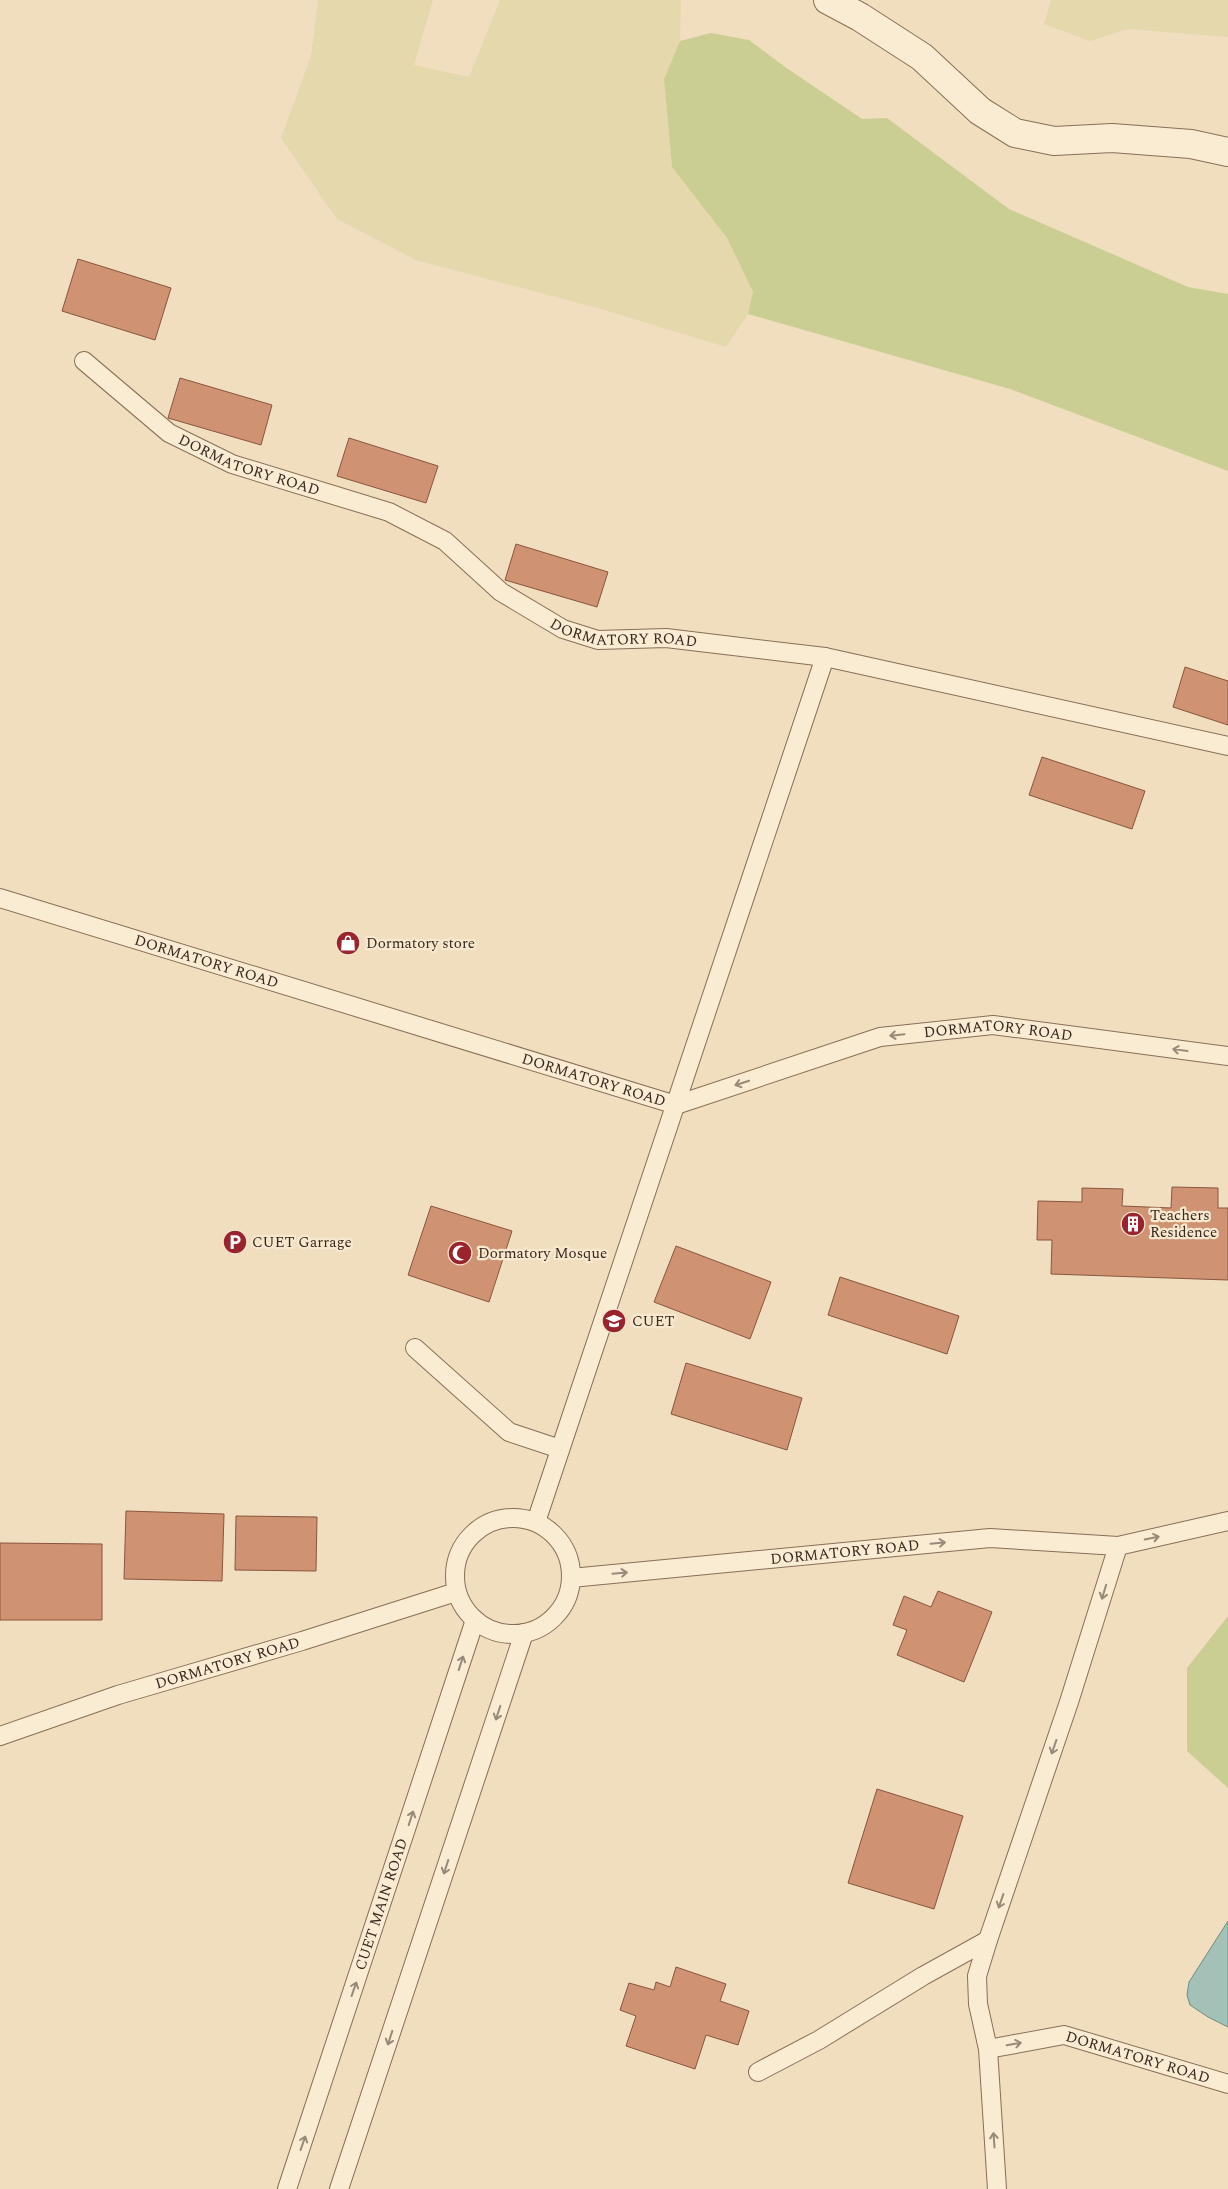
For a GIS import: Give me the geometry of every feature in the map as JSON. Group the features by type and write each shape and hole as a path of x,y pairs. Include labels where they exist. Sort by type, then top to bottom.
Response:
{"street":[{"path":"828,0 860,17 922,57 980,111 1015,133 1054,141 1112,138 1191,144 1228,152"}],"lane":[{"name":"DORMATORY ROAD","path":"84,361 170,433 232,464 389,512 445,541 501,592 563,629 598,640 666,638 825,657 1228,746"},
{"path":"536,1522 825,657"},
{"name":"DORMATORY ROAD","path":"0,898 676,1105 880,1037 993,1025 1228,1056"},
{"path":"415,1348 509,1432 560,1449"},
{"path":"517,1518 536,1522 550,1531 562,1545 569,1560 571,1578 568,1593 562,1607 552,1619 539,1628 524,1633 507,1634 490,1629 475,1620 464,1608 456,1592 454,1574 458,1555 467,1539 482,1526 499,1520 517,1518"},
{"name":"DORMATORY ROAD","path":"571,1578 990,1538 1118,1546 1228,1522"},
{"path":"997,2189 988,2049 978,2004 977,1976 1069,1702 1118,1546"},
{"name":"DORMATORY ROAD","path":"0,1736 118,1695 302,1641 456,1592"},
{"name":"CUET MAIN ROAD","path":"287,2189 475,1620"},
{"path":"339,2189 524,1633"},
{"path":"758,2072 818,2040 923,1976 988,1940"},
{"name":"DORMATORY ROAD","path":"988,2049 1064,2035 1228,2084"}],"shaded area":[{"path":"318,0 433,0 414,65 469,77 500,0 681,0 680,41 664,79 672,167 727,238 753,292 748,314 726,347 601,309 416,260 337,219 281,138 311,56"},
{"path":"1051,0 1228,0 1228,37 1128,29 1090,41 1044,24"}],"green space":[{"path":"711,33 749,40 862,119 887,118 1009,209 1188,287 1228,294 1228,471 1010,389 748,314 753,292 727,238 672,167 664,79 680,41"},
{"path":"1228,1616 1228,1788 1187,1751 1187,1668"}],"water":[{"path":"1228,1921 1228,2027 1190,2005 1187,1995 1189,1982"}],"building":[{"path":"78,259 171,288 155,340 62,311"},
{"path":"180,378 272,405 261,445 168,418"},
{"path":"349,438 438,466 426,503 337,476"},
{"path":"516,544 608,572 597,607 505,580"},
{"path":"1185,667 1228,681 1228,725 1173,707"},
{"path":"1042,757 1145,791 1132,829 1029,795"},
{"name":"Teachers Residence","path":"1172,1187 1218,1188 1218,1208 1228,1208 1228,1280 1051,1274 1052,1240 1037,1240 1038,1201 1082,1202 1082,1188 1123,1189 1122,1206 1171,1208"},
{"name":"Dormatory Mosque","path":"431,1206 512,1231 489,1302 408,1275"},
{"path":"676,1246 771,1282 750,1339 654,1302"},
{"path":"840,1277 959,1316 947,1354 828,1315"},
{"path":"686,1363 802,1398 787,1450 671,1414"},
{"path":"126,1511 224,1514 222,1581 124,1579"},
{"path":"236,1516 317,1517 316,1571 235,1570"},
{"path":"0,1543 102,1544 102,1620 0,1620"},
{"path":"938,1591 992,1612 964,1682 897,1655 907,1630 893,1625 904,1596 931,1607"},
{"path":"877,1789 963,1816 934,1909 848,1883"},
{"path":"676,1967 726,1984 720,2001 749,2011 738,2045 706,2035 695,2069 626,2046 636,2016 620,2010 629,1983 654,1990 656,1982 670,1987"}],"place":[{"name":"Dormatory store","path":"348,943"},
{"name":"Teachers Residence","path":"1133,1224"},
{"name":"CUET Garrage","path":"235,1242"},
{"name":"Dormatory Mosque","path":"460,1253"},
{"name":"CUET","path":"614,1321"}]}
